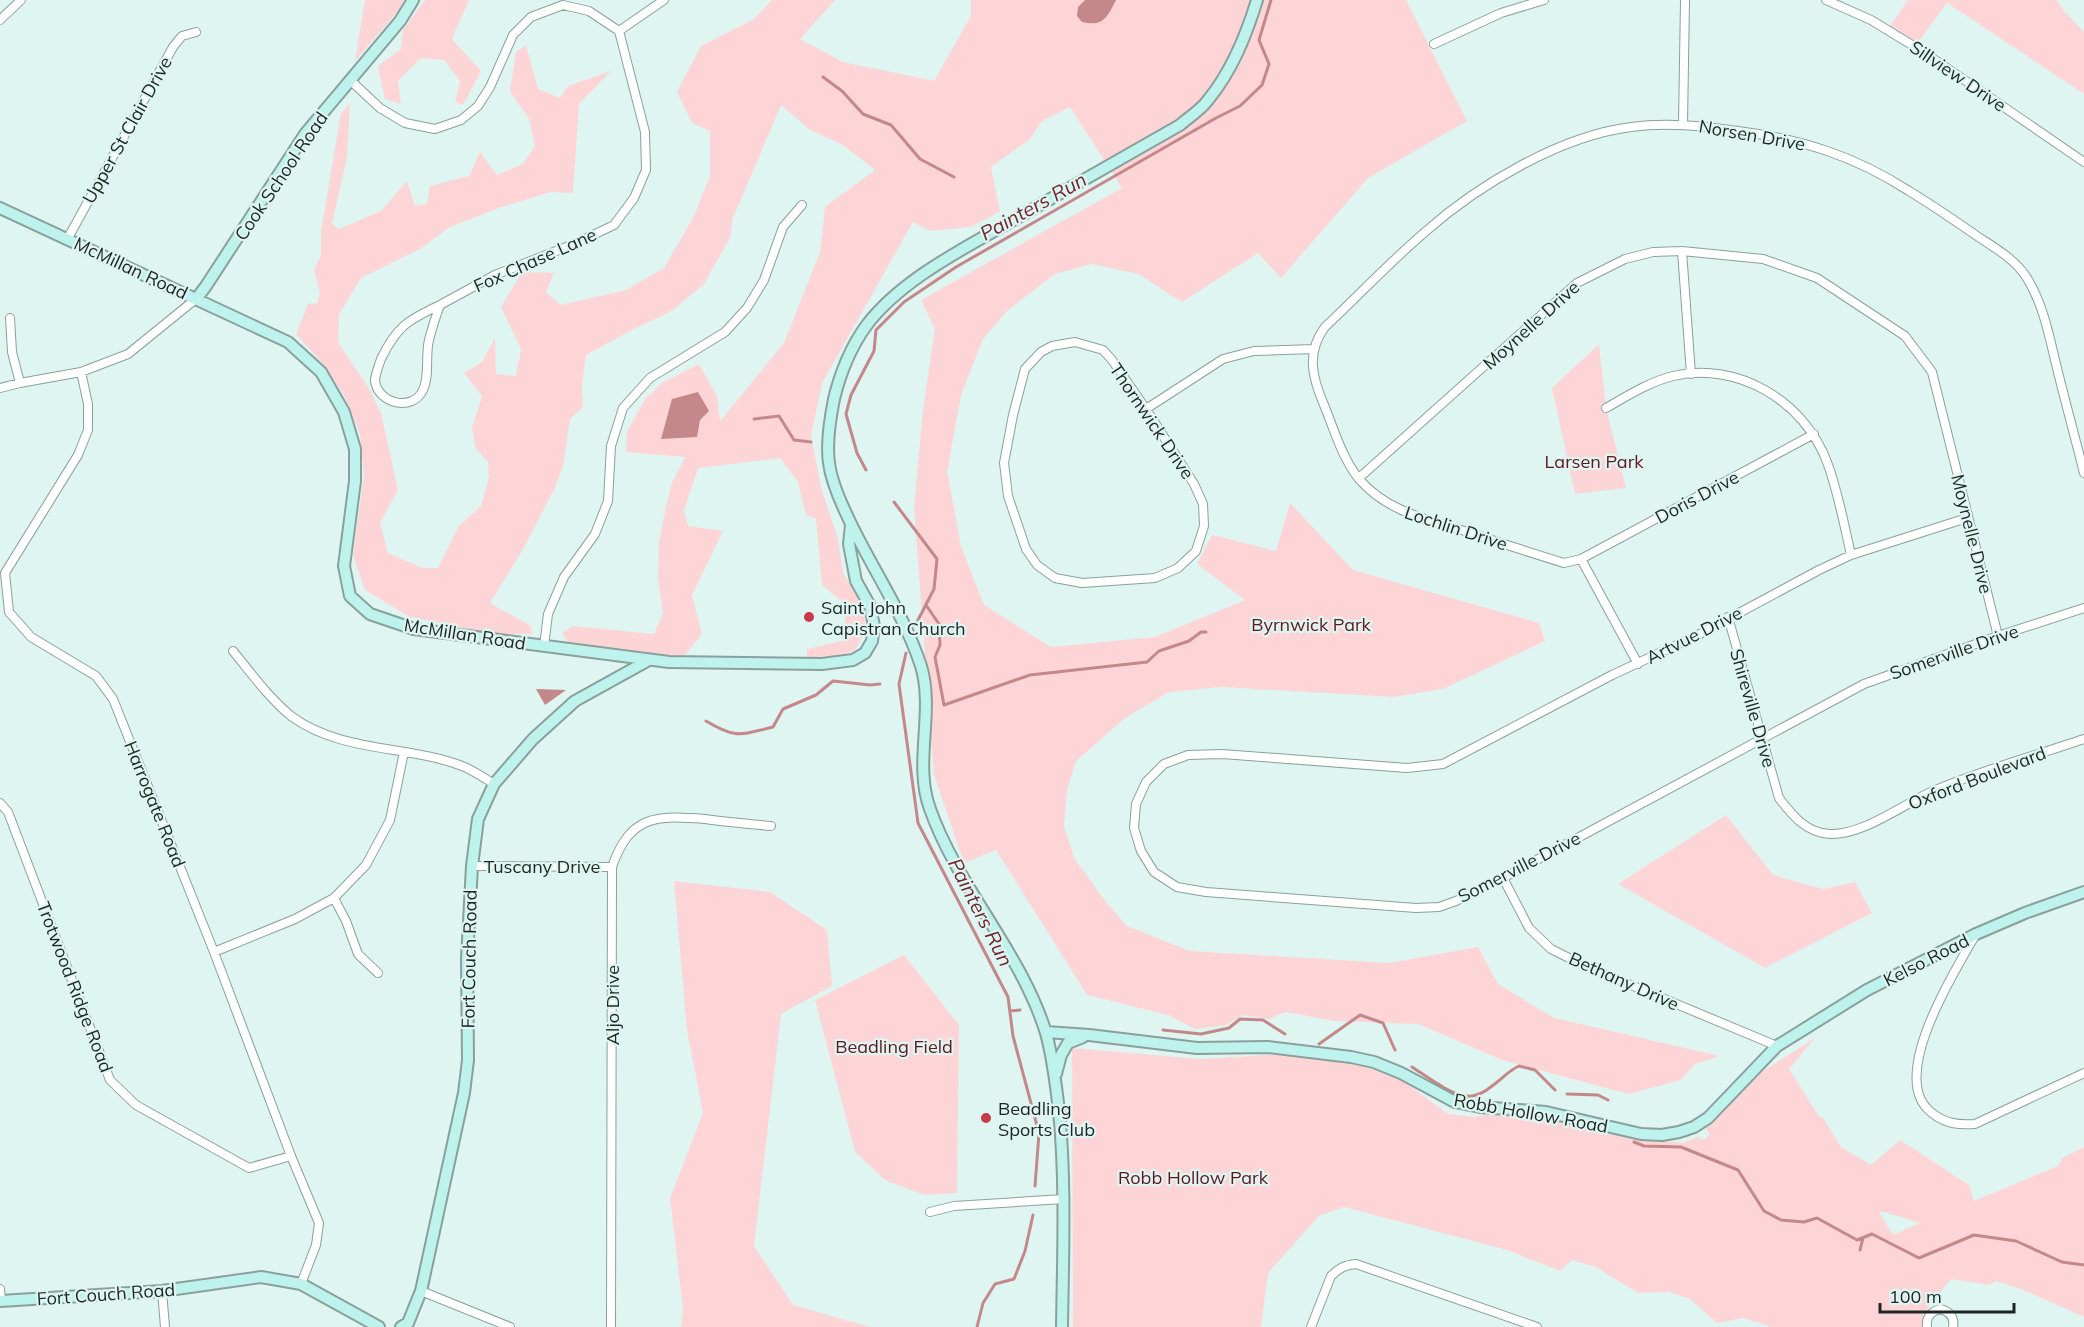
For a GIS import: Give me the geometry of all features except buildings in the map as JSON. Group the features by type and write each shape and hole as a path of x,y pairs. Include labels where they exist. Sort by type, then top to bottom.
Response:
{"street":[{"path":"0,20 21,0"},
{"name":"Cook School Road","path":"197,298 305,134 400,21 413,0"},
{"path":"350,80 380,108 405,123 435,129 461,120 478,106 490,87 513,35 531,17 563,5 590,11 619,31 664,0"},
{"path":"1062,1327 1063,1148 1055,1077 1046,1032 1027,985 944,844 928,805 923,763 926,714 922,669 900,618 851,525 837,493 829,463 829,422 837,388 848,358 866,326 897,293 976,242 1180,125 1207,102 1230,69 1248,29 1257,0"},
{"path":"1434,44 1501,13 1544,0"},
{"path":"1683,124 1685,0"},
{"name":"Sillview Drive","path":"1826,0 1871,20 1925,53 2084,162"},
{"name":"Fox Chase Lane","path":"440,305 429,340 426,379 422,393 412,402 398,404 391,401 380,394 375,381 379,364 392,338 413,318 495,275 574,244 614,225 634,198 646,170 645,132 619,31"},
{"name":"Upper St Clair Drive","path":"68,238 173,47 182,36 196,32"},
{"name":"Norsen Drive","path":"1313,349 1325,327 1424,232 1452,210 1518,166 1580,139 1630,127 1683,124 1760,134 1800,142 1846,157 1887,177 2009,258 2025,275 2037,296 2084,473"},
{"path":"544,646 548,614 564,577 595,534 608,501 611,446 623,408 650,378 725,332 747,308 764,280 783,227 802,205"},
{"name":"McMillan Road","path":"0,208 288,342 321,372 344,412 355,449 355,481 345,566 350,596 370,614 414,629 610,653 649,660 822,664 853,660 865,653 872,641 874,626 870,606 856,581 849,544 851,525"},
{"path":"1682,251 1691,374"},
{"name":"Moynelle Drive","path":"1359,478 1576,283 1625,259 1653,252 1682,251 1763,259 1817,278 1905,336 1932,372 1998,636"},
{"path":"0,388 81,372 128,354 197,298"},
{"path":"10,318 12,352 20,383"},
{"name":"Thornwick Drive","path":"1075,342 1088,345 1102,350 1112,360 1146,409 1194,484 1203,504 1204,526 1196,551 1178,568 1155,578 1082,583 1055,578 1036,565 1026,549 1008,496 1004,463 1025,369 1041,352 1052,345 1075,342"},
{"path":"1146,409 1223,358 1254,351 1313,349"},
{"name":"Lochlin Drive","path":"1313,349 1314,375 1341,446 1359,478 1376,496 1401,511 1564,563 1581,559"},
{"name":"Harrogate Road","path":"81,372 88,404 88,430 78,455 5,573 9,612 31,637 96,676 113,699 319,1223 316,1245 301,1284"},
{"path":"1606,408 1639,389 1672,376 1721,375 1761,387 1779,398 1799,415 1814,434 1827,462 1851,555"},
{"name":"Doris Drive","path":"1581,559 1814,434"},
{"name":"Artvue Drive","path":"1427,768 1443,764 1463,754 1612,675 1638,664 1851,555 1967,518"},
{"path":"1581,559 1638,664"},
{"name":"Somerville Drive","path":"1427,768 1222,754 1188,754 1164,764 1146,782 1136,804 1134,828 1141,851 1154,872 1177,886 1206,892 1416,908 1439,907 1503,878 1864,684 2084,608"},
{"name":"Shireville Drive","path":"1728,617 1779,798"},
{"path":"233,651 263,688 292,716 325,734 370,747 404,752 463,766 494,784"},
{"name":"Fort Couch Road","path":"401,1327 408,1323 421,1291 464,1093 468,1060 467,958 472,866 478,819 494,784 533,739 575,701 649,660"},
{"name":"Oxford Boulevard","path":"1779,798 1797,821 1812,830 1830,834 1856,829 1932,791 2084,739"},
{"path":"214,952 295,919 334,898 366,866 390,820 404,752"},
{"name":"Trotwood Ridge Road","path":"0,803 8,812 110,1080 136,1105 249,1168 291,1156"},
{"name":"Aljo Drive","path":"611,1327 612,867 620,846 632,832 648,821 671,816 771,826"},
{"name":"Tuscany Drive","path":"472,866 612,867"},
{"name":"Bethany Drive","path":"1503,878 1529,928 1551,949 1583,965 1777,1046"},
{"name":"Kelso Road","path":"1777,1046 1867,990 1976,934 2025,913 2084,892"},
{"path":"334,898 346,921 358,954 378,973"},
{"path":"1976,934 1940,999 1926,1034 1915,1074 1918,1095 1927,1110 1942,1121 1959,1125 1975,1124 2084,1072"},
{"name":"Robb Hollow Road","path":"1046,1032 1197,1048 1268,1047 1351,1057 1374,1062 1401,1073 1455,1102 1480,1107 1546,1112 1641,1134 1662,1135 1694,1127 1708,1118 1777,1046"},
{"path":"1055,1077 1061,1055 1068,1042 1089,1035"},
{"path":"930,1212 954,1206 1063,1199"},
{"path":"1311,1327 1331,1276 1347,1265 1356,1264 1537,1327"},
{"name":"Fort Couch Road","path":"0,1301 162,1291 261,1277 301,1284 379,1327"},
{"path":"0,1289 0,1301"},
{"path":"162,1291 165,1327"},
{"path":"421,1291 510,1327"},
{"path":"1927,1327 1930,1314 1940,1310 1950,1313 1953,1318 1953,1327"}],"green space":[{"path":"365,0 404,0 400,9 355,61"},
{"path":"425,0 469,0 452,39 481,71 463,105 455,102 460,81 444,60 421,58 398,81 401,104 385,99 378,66 401,49 403,30"},
{"name":"Byrnwick Park","path":"772,0 835,0 800,39 843,62 934,81 971,16 971,0 1406,0 1467,121 1368,178 1281,278 1258,253 1182,302 1138,274 1092,264 1055,274 1008,310 983,339 961,395 947,472 961,546 984,605 1051,647 1155,637 1245,600 1197,564 1212,535 1276,551 1290,503 1353,570 1539,623 1545,641 1443,689 1393,697 1222,687 1169,692 1125,718 1076,761 1067,790 1064,826 1074,858 1106,902 1127,926 1190,951 1389,963 1478,947 1498,984 1554,1018 1720,1056 1695,1064 1681,1080 1629,1094 1502,1060 1418,1024 1335,1021 1285,1012 1270,1019 1243,1015 1226,1025 1195,1029 1168,1015 1087,995 996,850 964,863 934,775 914,509 923,409 935,329 921,300 1122,188 1070,107 1041,122 1030,139 991,167 1000,212 970,227 930,231 913,222 822,383 811,436 821,487 838,539 843,573 864,606 866,630 855,650 843,655 807,658 807,649 846,640 844,603 822,585 816,519 806,515 798,482 780,458 698,468 684,510 688,526 723,531 692,595 702,634 683,657 640,654 569,643 562,633 573,626 654,634 663,614 658,579 659,542 672,483 685,457 626,452 627,432 645,399 662,383 699,364 717,396 720,421 784,343 820,252 825,207 875,170 843,145 810,130 781,105 733,218 730,238 704,284 672,311 586,355 582,384 583,407 570,419 563,465 555,488 523,549 490,603 531,626 532,634 494,634 410,617 365,590 353,555 364,476 360,434 344,395 323,364 296,334 308,304 317,303 320,293 314,270 321,255 321,232 341,113 350,104 347,157 332,224 339,229 381,211 407,181 415,206 427,204 430,186 469,176 480,152 497,175 523,164 535,146 529,119 510,91 516,52 526,45 538,89 560,98 568,86 611,71 579,104 573,193 550,192 450,227 422,248 361,278 339,314 338,342 371,392 381,413 398,490 380,523 388,553 423,568 438,568 458,527 481,506 489,477 488,462 476,449 472,428 482,396 464,373 482,362 495,338 496,374 516,376 521,349 501,307 522,272 554,273 546,292 561,305 626,290 664,268 693,218 710,176 710,131 692,123 677,92 701,46 754,19"},
{"path":"1908,0 2057,0 2084,32 2084,94 1947,3 1917,44 1890,26"},
{"name":"Larsen Park","path":"1599,344 1606,408 1626,488 1575,494 1552,388"},
{"path":"1726,815 1773,875 1823,889 1855,882 1872,913 1765,968 1618,884"},
{"path":"674,881 770,892 827,930 832,986 781,1014 754,1246 793,1305 870,1327 681,1327 683,1309 670,1198 703,1113 687,1030"},
{"name":"Beadling Field","path":"904,955 959,1025 957,1193 924,1195 885,1180 855,1152 815,1000"},
{"name":"Robb Hollow Park","path":"1815,1038 1789,1069 1841,1147 1871,1165 1900,1140 1969,1185 1974,1201 2058,1166 2062,1158 2084,1147 2084,1317 2021,1289 1996,1281 1989,1285 1951,1279 1923,1314 1923,1327 1771,1327 1744,1318 1717,1323 1690,1299 1669,1292 1638,1293 1596,1267 1572,1260 1560,1271 1507,1250 1344,1207 1319,1216 1268,1273 1261,1327 1073,1327 1072,1048 1201,1059 1284,1054 1366,1067 1403,1081 1448,1114 1474,1117 1496,1113 1546,1118 1604,1134 1683,1143 1698,1137 1704,1140 1710,1134 1706,1129 1763,1071","holes":["1879,1212 1920,1223 1893,1235"]}],"shaded area":[{"path":"1085,0 1116,0 1104,20 1089,23 1082,22 1077,16 1078,7"},
{"path":"698,392 709,411 700,420 697,437 661,439 672,399"},
{"path":"536,689 566,690 545,705"}],"waterway":[{"name":"Painters Run","path":"866,470 857,453 846,414 851,395 874,351 876,330 904,302 956,267 1240,106 1262,85 1269,64 1259,40 1271,0"},
{"path":"823,77 842,91 863,114 891,125 920,159 954,177"},
{"path":"754,419 779,416 794,440 811,442"},
{"name":"Painters Run","path":"894,502 937,559 934,589 916,624"},
{"path":"926,605 939,624 940,645 935,657 944,705 1030,675 1147,662 1159,651 1189,641 1201,632 1206,632"},
{"name":"Painters Run","path":"906,653 899,684 918,823 1008,997 1013,1036 1039,1133 1035,1186"},
{"path":"706,721 732,733 753,732 773,727 783,709 816,695 833,681 880,684"},
{"path":"1010,1011 1020,1010"},
{"path":"1319,1044 1360,1015 1383,1023 1395,1050"},
{"path":"1163,1030 1201,1034 1229,1028 1240,1019 1263,1020 1285,1034"},
{"path":"1412,1067 1446,1089 1466,1096 1483,1092 1519,1066 1535,1070 1555,1090"},
{"path":"1567,1094 1598,1095 1608,1100"},
{"path":"1634,1142 1644,1146 1681,1147 1738,1170 1764,1211 1781,1220 1804,1222 1817,1218 1857,1240 1872,1234 1919,1258 1974,1235 2016,1241 2062,1262 2084,1265"},
{"name":"Painters Run","path":"977,1327 983,1303 995,1284 1014,1279 1025,1251 1033,1215"},
{"path":"1860,1250 1863,1238"}],"place":[{"name":"Saint John Capistran Church","path":"809,617"},
{"name":"Beadling Sports Club","path":"986,1118"}]}
